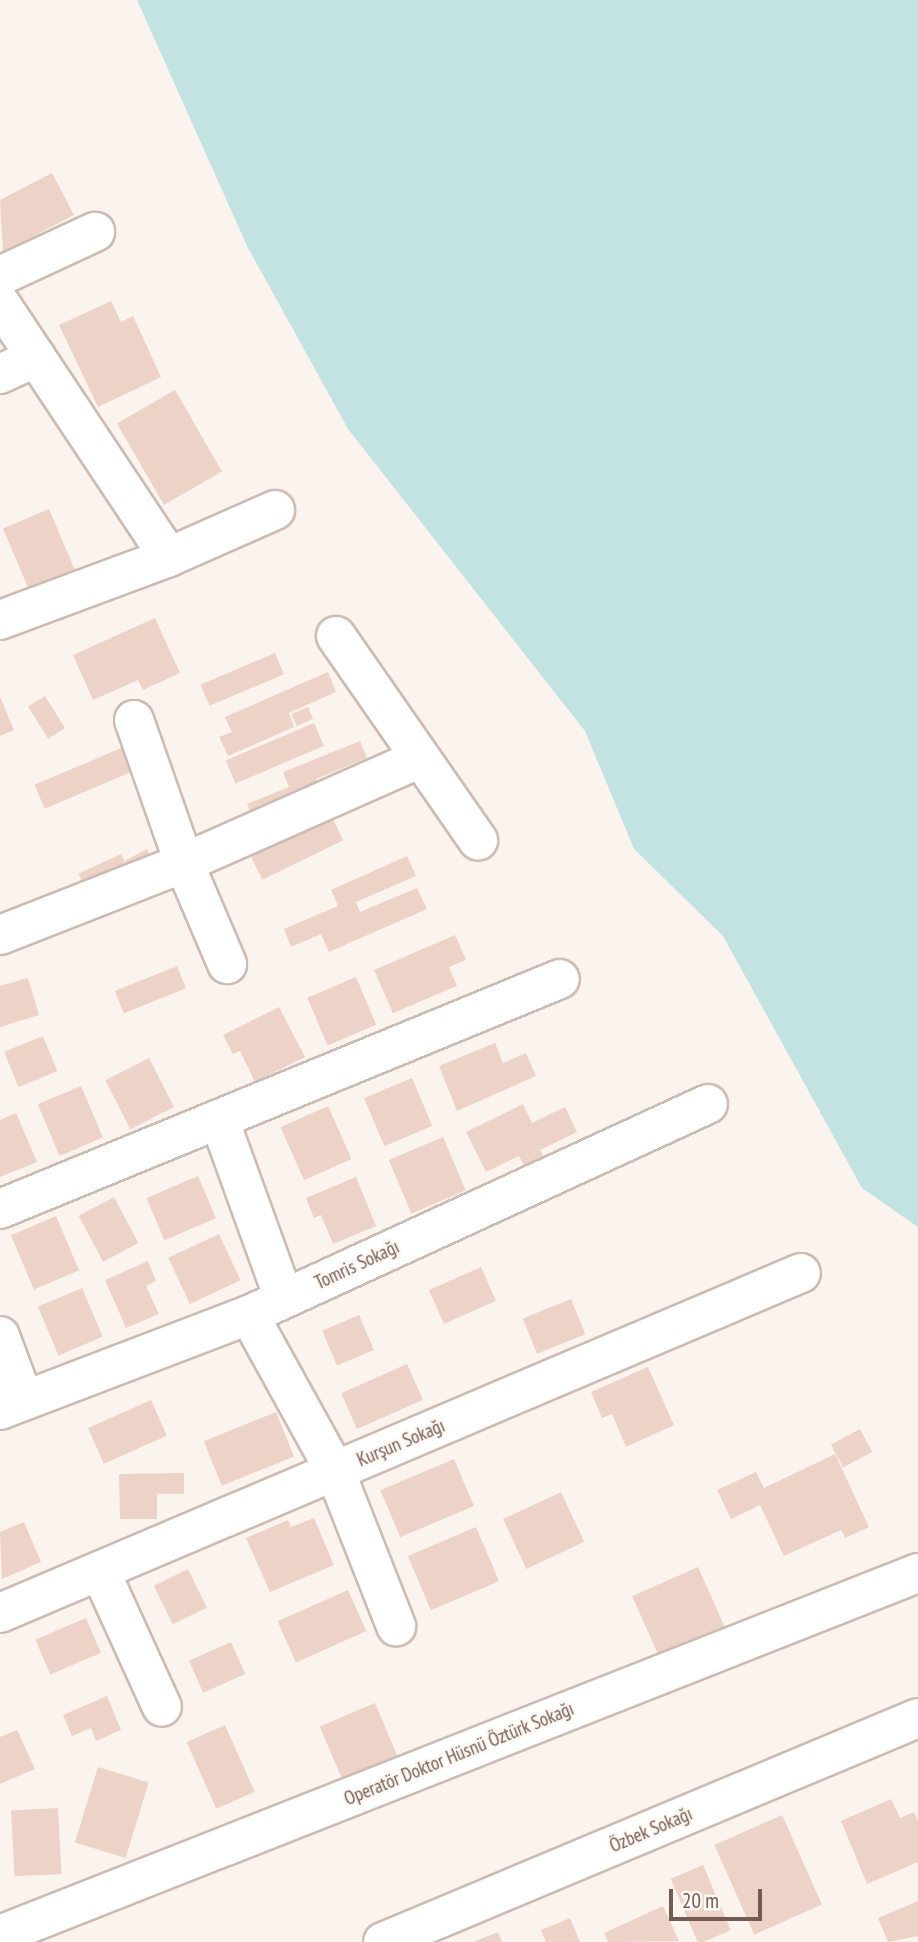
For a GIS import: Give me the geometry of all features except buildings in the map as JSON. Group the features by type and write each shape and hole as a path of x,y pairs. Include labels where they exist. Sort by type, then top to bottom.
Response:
{"street":[{"path":"0,276 95,232"},
{"path":"0,303 169,557"},
{"path":"0,374 36,357"},
{"path":"0,620 169,557 275,510"},
{"path":"336,635 419,759 478,840"},
{"path":"134,720 184,863 227,964"},
{"path":"0,935 184,863 419,759"},
{"path":"0,1209 560,979"},
{"name":"Tomris Sokağı","path":"12,1406 249,1315 708,1104"},
{"path":"219,1119 284,1299"},
{"name":"Kurşun Sokağı","path":"0,1614 802,1273"},
{"path":"249,1315 335,1471 396,1626"},
{"path":"0,1336 12,1406"},
{"path":"100,1571 162,1707"},
{"name":"Operatör Doktor Hüsnü Öztürk Sokağı","path":"0,1935 918,1573"},
{"name":"Özbek Sokağı","path":"383,1942 918,1718"}],"water":[{"path":"137,0 918,0 918,1227 862,1188 723,936 634,849 585,731 348,429 248,248"}]}
